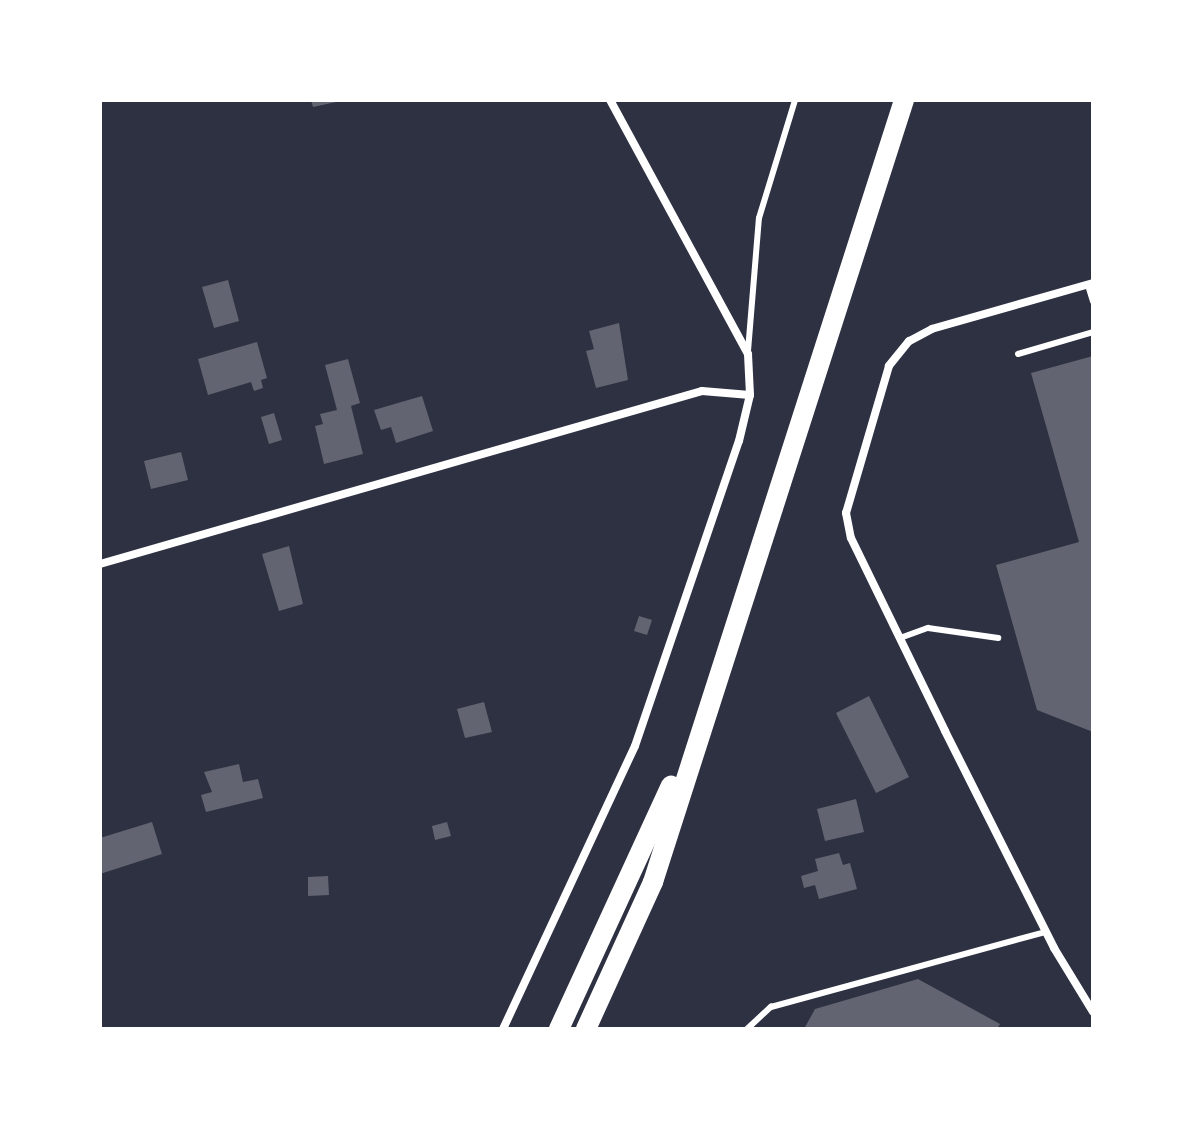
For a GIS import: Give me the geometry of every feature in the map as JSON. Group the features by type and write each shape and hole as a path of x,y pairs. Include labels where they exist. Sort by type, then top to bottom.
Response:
{"main road":[{"path":"586,1029 653,882 699,725 904,100"},
{"path":"559,1029 699,725"}],"street":[{"path":"503,1029 565,907 635,746 739,441 750,395 748,354 610,100"},
{"path":"1091,284 932,329 909,341 889,366 846,513 851,538 900,638 1046,932 1093,1012"},
{"path":"100,564 702,391 750,395"}],"lane":[{"path":"748,354 759,218 795,100"},
{"path":"1091,284 1093,301"},
{"path":"1018,354 1093,332"},
{"path":"900,638 928,628 998,638"},
{"path":"747,1029 771,1007 1046,932"}],"building":[{"path":"311,100 341,100 341,101 313,107"},
{"path":"228,280 239,321 214,328 202,287"},
{"path":"619,323 628,380 596,388 586,351 594,349 589,331"},
{"path":"257,342 267,378 261,380 263,388 254,391 251,382 208,395 198,359"},
{"path":"1093,356 1093,732 1037,710 996,565 1079,542 1031,373"},
{"path":"348,359 360,403 351,406 363,454 324,464 315,426 323,424 320,414 337,410 325,365"},
{"path":"422,396 433,431 396,443 391,427 381,430 374,410"},
{"path":"274,413 282,440 269,444 261,417"},
{"path":"181,452 188,480 151,489 144,461"},
{"path":"289,546 303,604 279,611 262,554"},
{"path":"639,616 652,620 647,635 634,631"},
{"path":"869,696 909,777 876,793 836,713"},
{"path":"484,702 492,732 465,738 457,709"},
{"path":"239,764 243,782 258,779 263,798 206,812 201,795 212,792 204,772"},
{"path":"856,799 864,832 825,841 817,809"},
{"path":"152,822 162,854 100,874 100,838"},
{"path":"447,822 451,836 435,840 432,826"},
{"path":"839,853 843,865 850,863 857,889 819,899 815,885 804,888 801,876 818,871 815,859"},
{"path":"328,876 329,895 308,896 308,877"},
{"path":"918,979 1000,1024 997,1029 804,1029 815,1009"}]}
